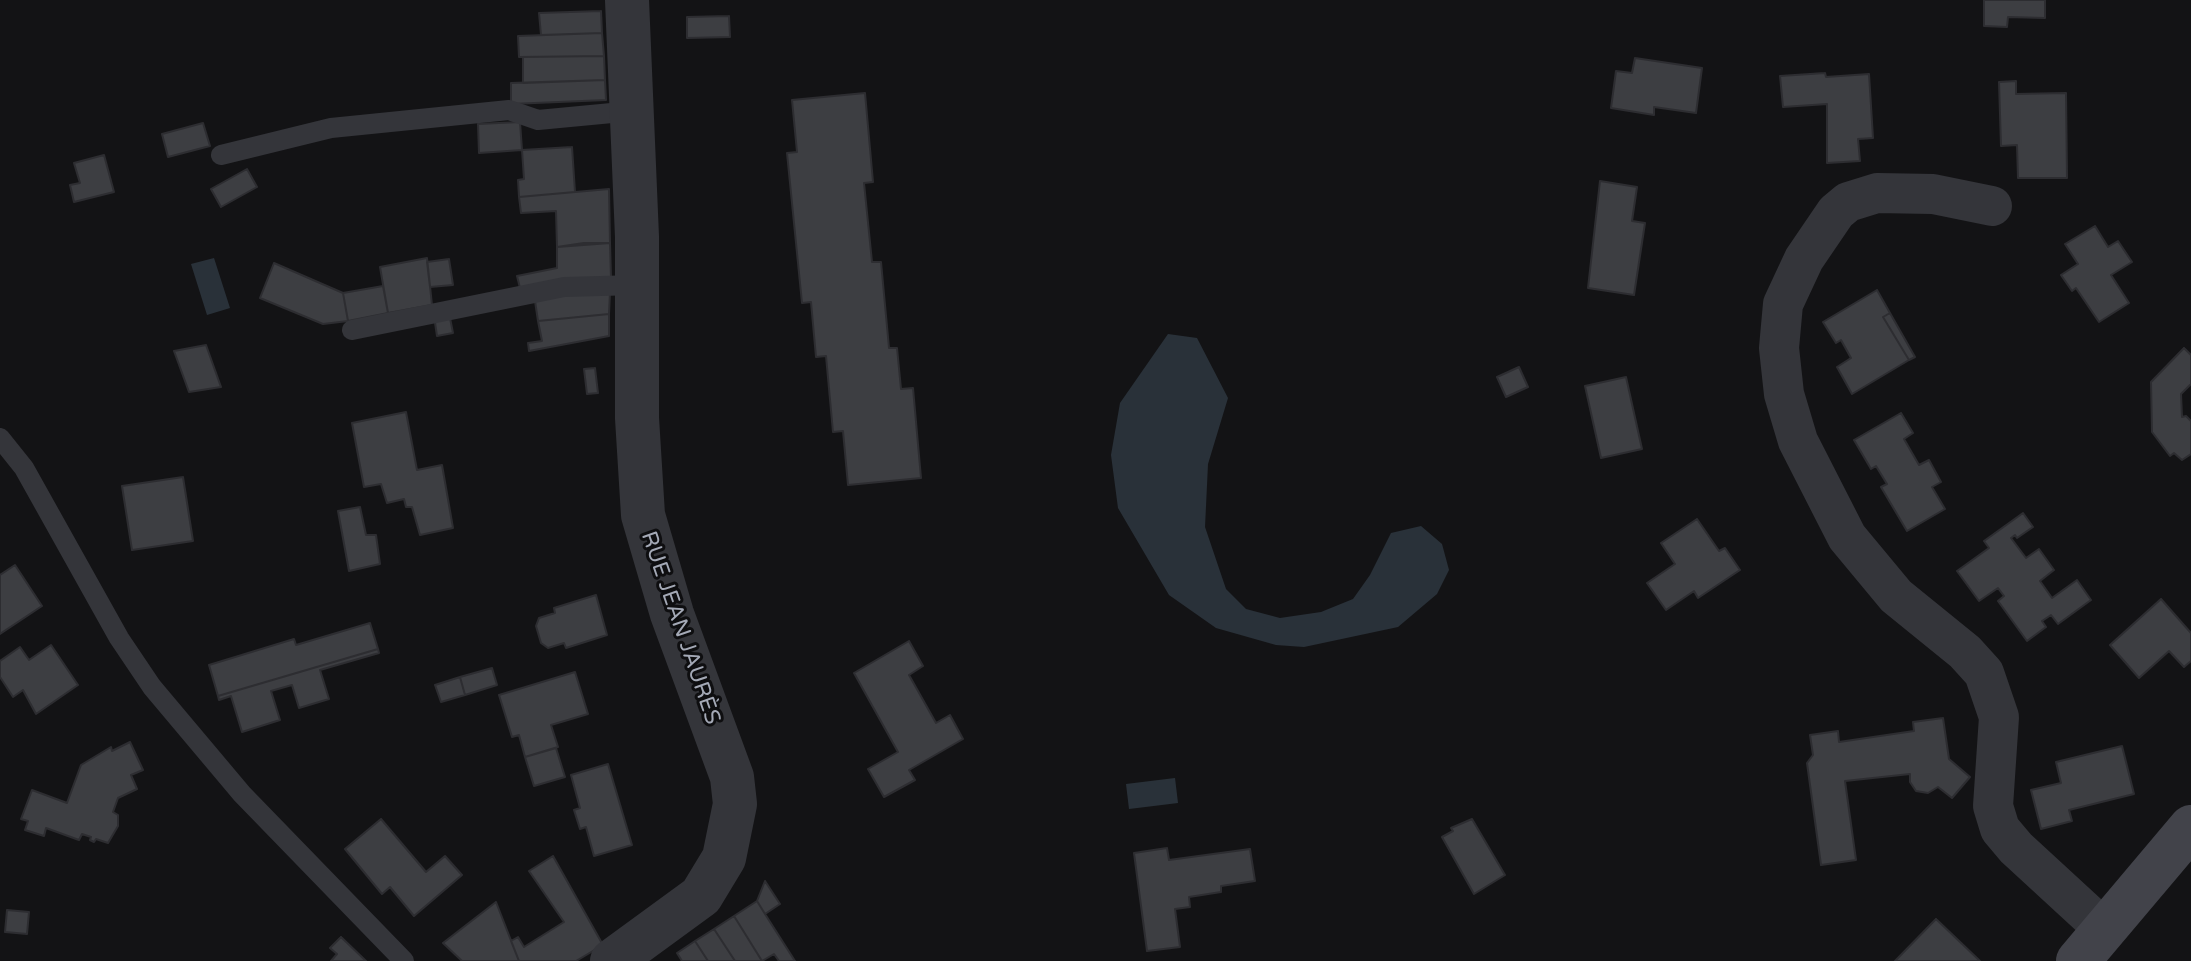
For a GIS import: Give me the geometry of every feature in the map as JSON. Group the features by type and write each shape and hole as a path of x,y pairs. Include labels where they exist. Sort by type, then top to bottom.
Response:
{"main road":[{"path":"2091,945 2191,827"}],"street":[{"name":"RUE JEAN JAURÈS","path":"612,961 701,896 724,858 735,804 732,777 672,614 643,515 637,418 633,111 627,0"},
{"path":"1992,206 1933,194 1877,193 1848,202 1836,212 1804,259 1783,304 1779,348 1784,394 1798,441 1847,537 1896,596 1965,652 1984,673 1999,717 1993,806 2000,829 2091,945"}],"lane":[{"path":"221,155 345,127 509,110 538,120 633,111"},
{"path":"352,330 564,287 637,285"},
{"path":"0,438 24,468 119,638 152,687 242,794 404,961"}],"shaded area":[{"path":"214,258 230,308 207,315 191,264"},
{"path":"1168,334 1197,338 1228,398 1208,464 1205,527 1226,589 1246,609 1280,618 1321,612 1353,599 1370,575 1391,533 1421,526 1442,544 1449,570 1437,594 1398,627 1304,647 1276,645 1216,628 1169,595 1118,508 1111,455 1120,403"},
{"path":"1175,778 1178,803 1129,809 1126,784"}],"building":[{"path":"1984,0 2045,0 2045,18 2008,17 2007,27 1984,26"},
{"path":"601,11 602,33 541,35 539,13"},
{"path":"729,16 730,37 687,38 687,17"},
{"path":"602,33 604,56 519,57 518,36"},
{"path":"604,56 605,80 523,83 523,57"},
{"path":"1635,58 1702,68 1696,113 1654,107 1654,115 1611,108 1616,71 1632,73"},
{"path":"1825,73 1826,77 1869,74 1873,138 1858,139 1860,161 1827,163 1827,104 1783,107 1780,76"},
{"path":"605,80 606,100 511,104 511,83"},
{"path":"2016,81 2016,94 2066,93 2067,178 2018,178 2017,145 2001,146 1999,82"},
{"path":"865,93 873,182 864,183 872,262 881,262 889,348 897,348 901,389 913,388 921,478 848,485 843,431 833,432 826,356 816,357 811,302 802,303 787,153 797,152 792,100"},
{"path":"520,122 522,150 479,153 478,124"},
{"path":"203,123 210,146 168,157 162,134"},
{"path":"572,147 575,192 519,197 518,180 524,179 522,150"},
{"path":"104,155 114,192 74,202 70,185 80,183 74,163"},
{"path":"247,169 257,187 221,207 211,189"},
{"path":"1600,181 1637,187 1632,221 1645,223 1634,295 1588,288"},
{"path":"609,189 610,243 557,247 556,211 521,213 519,197"},
{"path":"2095,226 2108,247 2118,241 2132,262 2111,275 2129,303 2099,322 2076,288 2072,291 2061,275 2078,264 2065,244"},
{"path":"610,243 611,278 520,288 517,276 557,268 557,247"},
{"path":"427,258 432,305 388,313 380,267"},
{"path":"449,259 453,285 430,287 427,262"},
{"path":"274,263 343,293 348,321 323,324 260,298"},
{"path":"383,286 388,313 348,321 343,293"},
{"path":"1877,290 1890,313 1883,317 1909,360 1852,394 1837,367 1851,358 1841,340 1836,343 1823,322"},
{"path":"563,292 610,292 609,314 538,321 535,301"},
{"path":"449,313 453,333 437,336 434,316"},
{"path":"1890,313 1915,357 1909,360 1883,317"},
{"path":"609,314 609,336 529,351 528,343 542,341 538,321"},
{"path":"206,345 221,387 189,392 174,351"},
{"path":"2184,348 2191,355 2191,384 2181,394 2182,417 2186,416 2191,421 2191,454 2182,460 2174,453 2170,456 2152,432 2151,382"},
{"path":"1519,367 1528,387 1506,397 1497,377"},
{"path":"595,368 598,393 587,394 584,369"},
{"path":"1626,377 1642,449 1601,458 1585,386"},
{"path":"406,412 417,470 442,465 453,528 420,535 412,507 406,507 404,499 387,503 381,484 364,487 352,423"},
{"path":"1901,413 1913,433 1904,439 1919,465 1929,460 1941,482 1932,487 1945,509 1907,531 1881,487 1887,484 1876,466 1871,469 1854,440"},
{"path":"183,477 193,541 132,550 122,486"},
{"path":"360,507 366,535 376,535 380,564 349,571 338,511"},
{"path":"2023,513 2033,527 2017,538 2015,535 2011,538 2026,558 2039,549 2054,570 2040,581 2052,598 2077,580 2091,600 2058,624 2051,615 2042,621 2046,627 2027,641 1998,601 2004,596 1998,588 1979,601 1957,571 1989,548 1984,541"},
{"path":"1697,519 1719,551 1725,548 1740,570 1698,598 1694,591 1666,610 1647,583 1675,564 1661,543"},
{"path":"15,565 42,606 0,634 0,575"},
{"path":"596,595 607,635 566,648 564,643 548,648 541,643 536,626 539,618 555,613 554,608"},
{"path":"2161,599 2191,633 2191,661 2184,667 2169,651 2139,678 2110,645"},
{"path":"370,623 378,649 218,696 209,665 294,639 296,645"},
{"path":"909,641 923,666 909,675 936,723 950,715 963,739 909,770 915,780 884,797 868,769 898,752 854,673"},
{"path":"51,645 78,685 36,714 23,690 13,697 0,677 0,661 20,647 29,660"},
{"path":"378,649 379,653 320,670 329,699 299,708 292,685 271,691 280,720 242,732 231,696 219,700 218,696"},
{"path":"492,668 497,685 465,695 460,677"},
{"path":"575,672 588,714 551,725 558,747 525,757 519,735 512,737 499,695"},
{"path":"460,677 465,695 441,702 435,685"},
{"path":"1943,718 1949,759 1970,777 1952,798 1938,787 1928,793 1916,791 1910,782 1910,774 1845,781 1856,860 1821,865 1807,763 1813,755 1810,735 1838,731 1839,742 1914,731 1913,722"},
{"path":"130,742 143,770 131,775 137,789 118,798 113,812 118,815 118,826 108,843 96,839 94,842 90,840 91,837 82,834 79,840 46,828 44,836 25,830 28,821 21,819 32,790 67,803 81,765 111,747 112,751"},
{"path":"2122,746 2134,794 2069,810 2072,821 2041,829 2031,790 2061,783 2056,762"},
{"path":"556,748 565,777 534,786 525,757"},
{"path":"608,764 632,845 594,856 586,827 580,829 574,810 580,808 571,775"},
{"path":"381,819 426,872 445,856 462,875 414,916 390,887 382,894 345,849"},
{"path":"1472,819 1505,875 1474,894 1442,837 1453,831 1451,828"},
{"path":"1167,848 1169,860 1250,849 1255,881 1221,886 1221,892 1189,897 1190,907 1175,909 1180,947 1147,951 1134,853"},
{"path":"553,856 603,945 576,961 519,961 511,941 518,937 524,947 564,922 529,871"},
{"path":"765,881 780,904 765,914 757,901"},
{"path":"757,901 795,961 779,961 774,954 762,961 734,916"},
{"path":"496,902 519,961 462,961 443,943"},
{"path":"7,910 29,912 27,934 5,932"},
{"path":"734,916 762,961 735,961 714,929"},
{"path":"1936,919 1980,961 1895,961"},
{"path":"714,929 735,961 708,961 695,941"},
{"path":"341,937 366,961 331,961 337,954 330,948"},
{"path":"695,941 708,961 682,961 677,953"}]}
